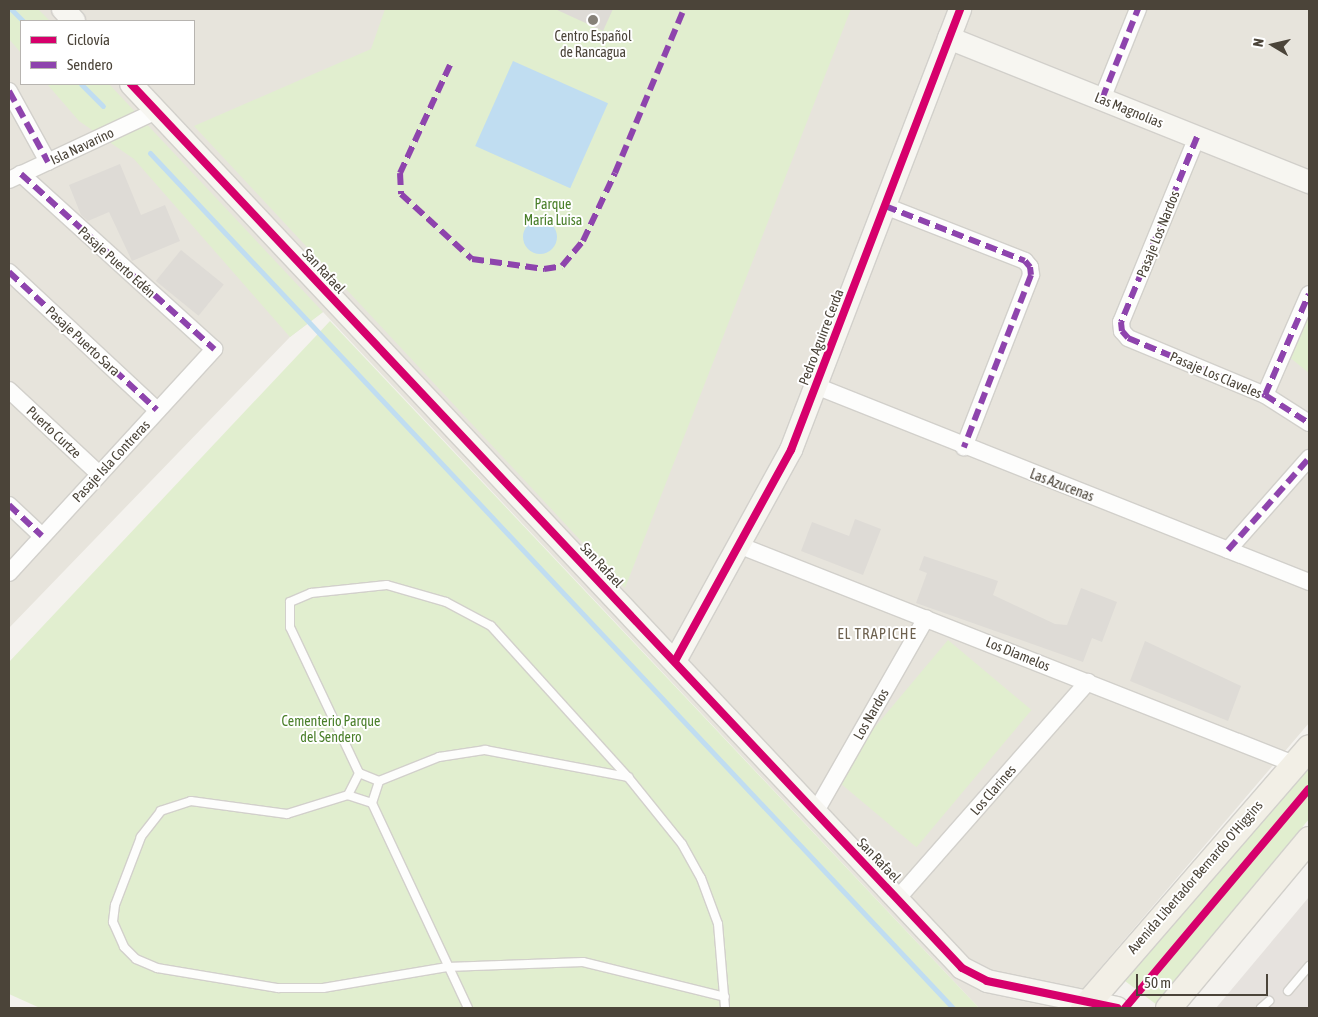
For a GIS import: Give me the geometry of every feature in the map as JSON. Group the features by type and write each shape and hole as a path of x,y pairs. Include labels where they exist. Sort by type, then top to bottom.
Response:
{"main road":[{"name":"Avenida Libertador Bernardo O'Higgins","path":"1086,1004 1302,756"},
{"path":"1168,1008 1309,839"}],"street":[{"path":"63,9 73,20"},
{"name":"Pedro Aguirre Cerda","path":"675,661 780,473 816,386 960,9"},
{"path":"1102,99 1138,9"},
{"name":"Las Magnolias","path":"949,38 1309,182"},
{"name":"San Rafael","path":"132,85 972,976 1086,1004 1117,1008"},
{"path":"9,91 48,162"},
{"name":"Isla Navarino","path":"15,177 156,111"},
{"name":"Pasaje Los Nardos","path":"1122,331 1121,322 1197,137"},
{"name":"Pasaje Puerto Edén","path":"15,177 214,349"},
{"path":"885,206 1025,261 1030,267 1031,275 964,447"},
{"name":"Pasaje Puerto Sara","path":"9,272 158,410"},
{"path":"1265,395 1309,294"},
{"name":"Pasaje Los Claveles","path":"1122,331 1128,338 1265,395 1309,423"},
{"name":"Pasaje Isla Contreras","path":"9,573 214,349"},
{"name":"Las Azucenas","path":"816,386 964,447 1309,582"},
{"name":"Puerto Curtze","path":"9,390 100,474"},
{"path":"1228,550 1309,458"},
{"path":"9,505 42,536"},
{"name":"Los Diamelos","path":"740,546 1088,682 1302,756"},
{"name":"Los Nardos","path":"816,811 926,618"},
{"name":"Los Clarines","path":"898,898 1088,682"}],"lane":[{"path":"628,777 535,756 463,750 379,781 359,773 286,613 290,602 298,597 387,585 446,602 491,626 628,777 682,844 704,884 722,943 725,1008"},
{"path":"348,795 359,773"},
{"path":"379,781 372,803 447,967 468,1008"},
{"path":"372,803 348,795 316,808 275,815 191,802 161,811 141,837 115,905 113,922 118,938 136,959 157,968 278,988 323,988 447,967 584,962 725,997"},
{"path":"1288,991 1309,966"},
{"path":"1261,1008 1269,1001"}],"shaded area":[{"path":"9,9 1309,9 1309,723 1066,1008 979,1008 323,312 290,337 9,628"},
{"path":"1309,897 1309,1008 1216,1008"}],"green space":[{"path":"9,9 38,9 49,20 20,20 20,52 9,39"},
{"name":"Parque María Luisa","path":"385,9 851,9 625,588 194,126 371,49"},
{"path":"48,85 110,85 323,312 290,337 134,159 79,121"},
{"path":"1309,310 1309,373 1288,356"},
{"name":"Cementerio Parque del Sendero","path":"330,321 979,1008 40,1008 9,994 9,662"},
{"path":"948,640 1031,710 916,847 833,777"},
{"path":"1309,762 1309,819 1157,1005 1121,978"}],"water":[{"path":"513,61 608,103 570,188 475,146"},
{"path":"540,220 547,221 552,225 556,230 556,244 552,249 547,253 540,254 533,253 528,249 524,244 523,237 524,230 528,225 533,221"}],"building":[{"name":"Centro Español de Rancagua","path":"555,9 613,9 603,31"},
{"path":"120,164 141,215 165,205 180,241 132,261 109,212 88,221 81,215 69,185"},
{"path":"181,250 224,285 199,316 156,281"},
{"path":"855,519 881,529 863,575 801,551 812,522 849,536"},
{"path":"924,556 998,581 993,595 1055,624 1067,625 1081,588 1117,602 1102,642 1092,638 1083,662 916,603 927,573 919,570"},
{"path":"1145,641 1241,686 1228,721 1130,681"}],"waterway":[{"path":"11,9 22,20"},
{"path":"82,85 103,106"},
{"path":"150,153 953,1008"}],"marked path":[{"path":"450,65 400,173 401,194 472,259 544,269 562,266 583,241 615,173 684,9"},
{"path":"1102,99 1138,9"},
{"path":"9,91 48,162"},
{"path":"1197,137 1121,322 1122,331 1128,338 1265,395 1309,423"},
{"path":"21,174 214,349"},
{"path":"885,206 1025,261 1030,267 1031,275 964,447"},
{"path":"9,272 157,410"},
{"path":"1265,395 1309,294"},
{"path":"1228,550 1309,458"},
{"path":"9,505 42,536"}],"cycle path":[{"path":"675,661 791,450 960,9"},
{"path":"132,85 962,968 987,981 1117,1008"},
{"path":"1125,1008 1309,789"}],"place":[{"name":"Centro Español de Rancagua","path":"593,20"}],"district":[{"name":"EL TRAPICHE","path":"877,634"}]}
